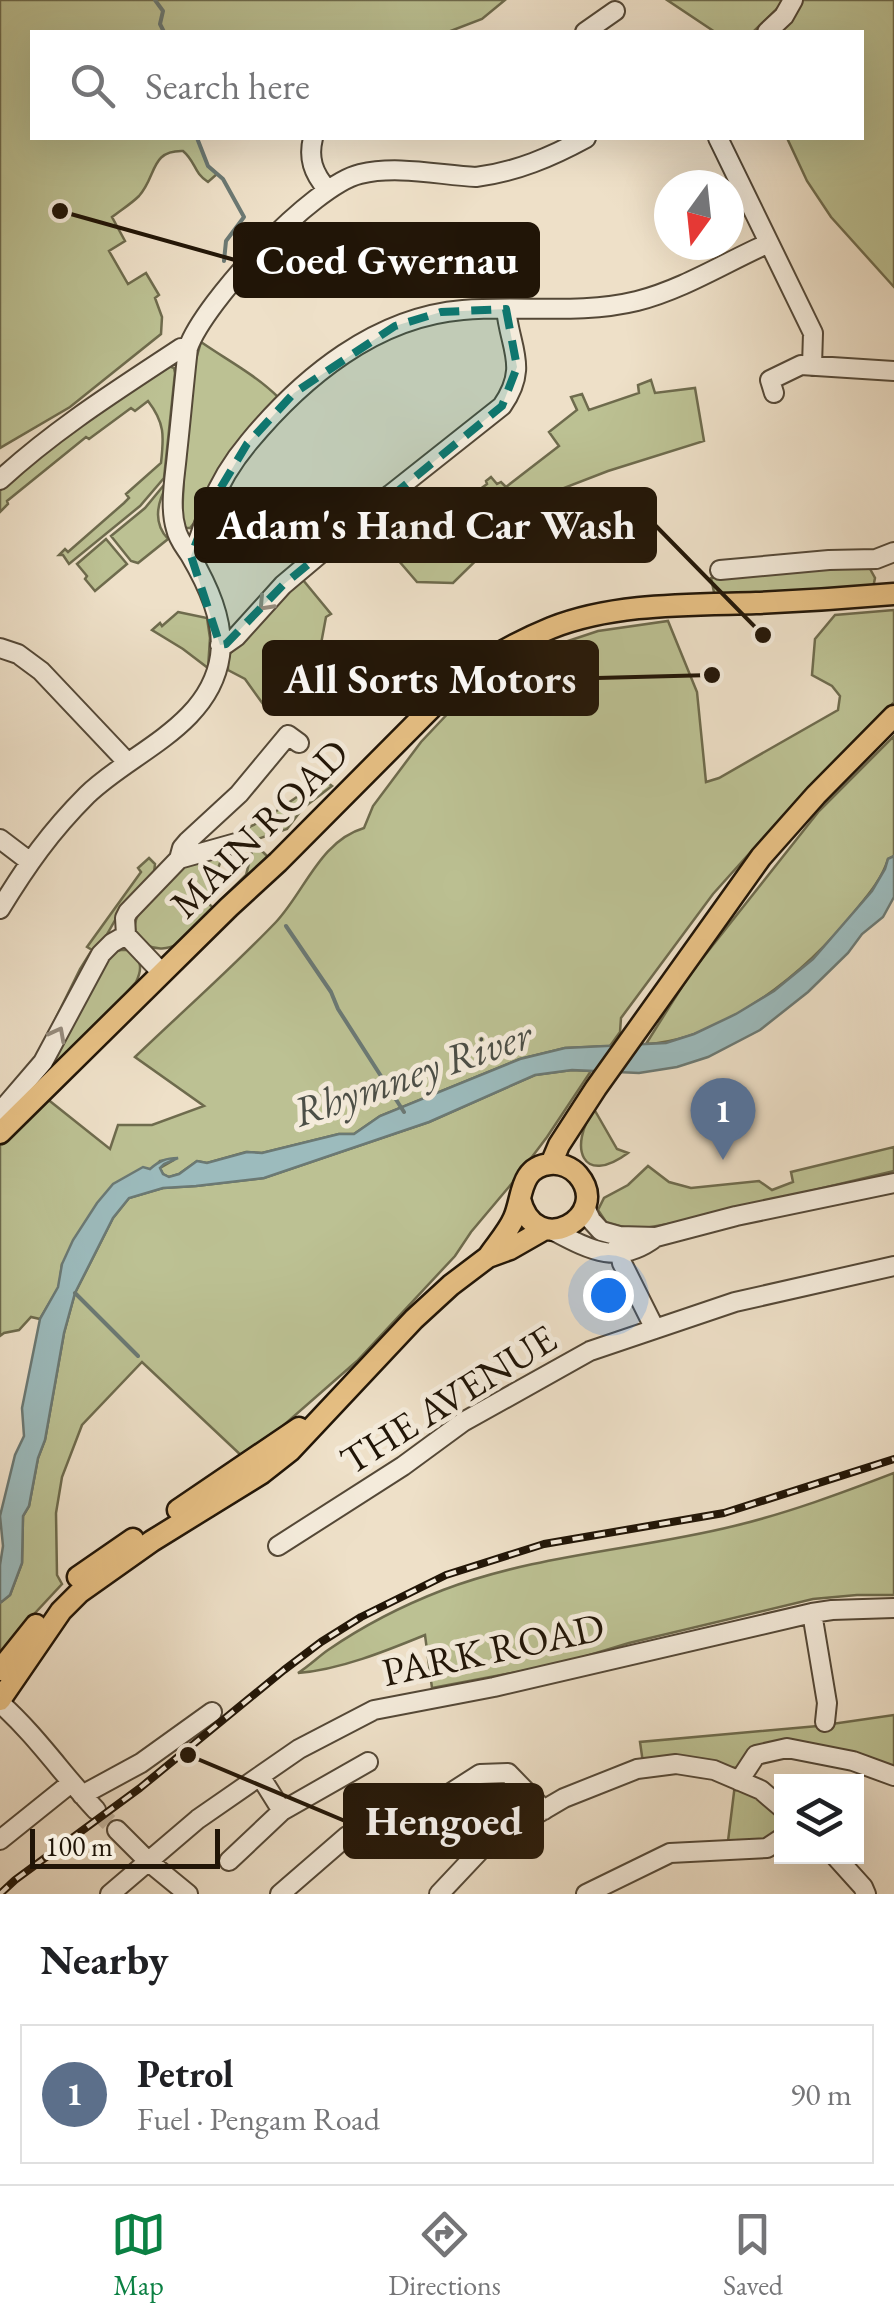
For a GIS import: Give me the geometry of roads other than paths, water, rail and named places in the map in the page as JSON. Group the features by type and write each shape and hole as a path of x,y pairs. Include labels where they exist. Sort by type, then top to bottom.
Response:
{"main road":[{"name":"MAIN ROAD","path":"0,1133 463,676 495,654 554,627 611,612 672,605 813,601 889,594"},
{"path":"552,1164 559,1145 596,1088 761,858 894,716"},
{"path":"488,1258 510,1225 521,1188 532,1171 552,1164 563,1165 581,1178 585,1188 585,1208 565,1228 535,1225 522,1209 520,1199"},
{"path":"0,1701 61,1611 80,1592 152,1541 262,1473 290,1450 451,1285 488,1258 549,1229"},
{"path":"0,1670 69,1583 312,1419 348,1389"}],"street":[{"path":"769,30 793,0"},
{"path":"588,30 615,11"},
{"path":"313,140 312,164 328,189"},
{"path":"0,909 45,840 88,795 182,722 204,695 216,668 220,645 214,604 176,531 174,504 188,348 241,270 328,189 344,179 377,171 490,175 542,160 582,140"},
{"path":"719,140 813,333 812,366"},
{"path":"191,556 225,476 247,444 294,393 368,340 418,318 464,310 575,308 636,301 697,278 769,243"},
{"path":"220,645 232,642 283,584 493,414 510,395 517,367 506,309"},
{"path":"0,480 30,452 112,393 182,348 188,348"},
{"path":"774,393 770,384 774,376 794,366 894,371"},
{"path":"720,570 876,559 894,552"},
{"path":"876,559 889,594"},
{"path":"0,648 18,654 41,672 128,763"},
{"name":"MAIN ROAD","path":"0,1112 43,1062 101,954 126,936 128,912 179,858 188,841 239,794 288,735 299,743"},
{"path":"0,840 29,861"},
{"path":"179,858 236,843"},
{"path":"126,936 162,973"},
{"path":"585,1208 600,1231 656,1237 894,1183"},
{"path":"549,1229 610,1254 642,1248 656,1237"},
{"path":"612,1234 655,1329"},
{"name":"THE AVENUE","path":"278,1546 404,1466 463,1422 590,1351 735,1302 894,1266"},
{"name":"PARK ROAD","path":"110,1894 198,1819 300,1749 374,1710 494,1687 812,1613 894,1608"},
{"path":"812,1613 827,1703 825,1722"},
{"path":"0,1701 96,1810"},
{"path":"0,1840 76,1789 140,1763 212,1712"},
{"path":"738,1780 756,1755 787,1748 853,1761 894,1776"},
{"path":"229,1860 282,1811 368,1762"},
{"path":"439,1894 487,1843 564,1798 637,1768 676,1764 714,1770 761,1790 774,1801"},
{"path":"280,1894 346,1836 399,1820 480,1774 508,1773 544,1810"},
{"path":"260,1776 282,1811"},
{"path":"117,1830 188,1894"},
{"path":"586,1894 670,1853 767,1848 774,1843"},
{"path":"841,1864 866,1894"}],"water":[{"path":"894,856 894,897 883,917 808,992 760,1030 708,1057 639,1073 572,1070 535,1075 429,1122 264,1178 163,1188 129,1198 113,1218 75,1293 45,1440 23,1516 22,1563 10,1595 0,1603 0,1516 15,1455 24,1436 22,1408 40,1319 58,1287 62,1264 73,1240 113,1184 143,1167 150,1169 170,1159 178,1158 160,1168 169,1177 197,1161 207,1163 247,1152 262,1153 339,1134 354,1134 380,1116 520,1059 565,1048 666,1043 694,1034 774,991 813,959 872,891 888,859"}],"waterway":[{"path":"155,0 163,11 163,30"},
{"path":"198,140 208,166 223,179 244,217 226,241 224,261"},
{"name":"Rhymney River","path":"286,926 404,1112"},
{"path":"75,1293 138,1356"}],"tunnel":[{"path":"96,1810 117,1830"}],"railway":[{"path":"0,1894 140,1788 321,1642 361,1617 446,1575 544,1544 724,1513 894,1459"}],"place":[{"name":"Coed Gwernau","path":"60,211"},
{"name":"Adam's Hand Car Wash","path":"763,635"},
{"name":"All Sorts Motors","path":"712,675"},
{"name":"Petrol","path":"723,1160"},
{"name":"Hengoed","path":"188,1755"}]}
